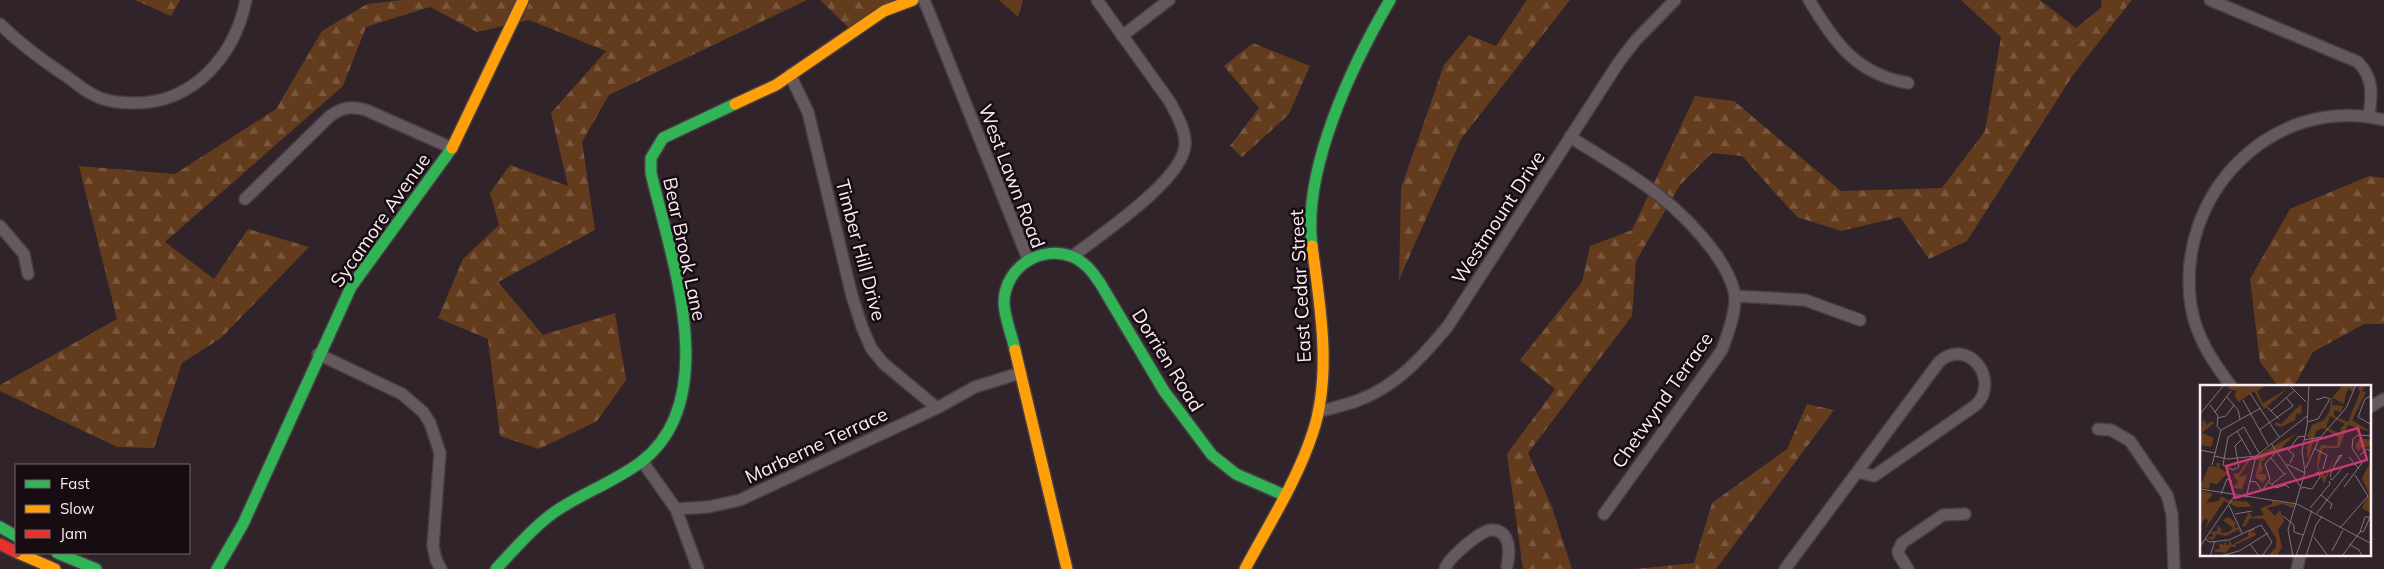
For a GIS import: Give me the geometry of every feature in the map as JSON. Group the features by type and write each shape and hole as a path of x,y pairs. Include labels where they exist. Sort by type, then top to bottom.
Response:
{"street":[{"path":"0,24 20,44 94,96 116,102 139,103 173,95 194,85 211,70 232,42 246,0"},
{"name":"Sycamore Avenue","path":"217,569 243,524 318,354 350,287 452,148 523,0"},
{"name":"Bear Brook Lane","path":"496,569 521,542 554,512 642,461 659,446 670,430 678,410 686,362 684,314 650,166 654,150 663,138 674,131 746,100 790,75 884,11 913,0"},
{"name":"West Lawn Road","path":"924,0 1028,260 1013,274 1005,292 1004,303 1067,569"},
{"path":"1028,260 1047,253 1073,256 1156,191 1181,159 1186,144 1179,118 1170,102 1097,0"},
{"path":"1122,36 1170,0"},
{"name":"East Cedar Street","path":"1245,569 1312,438 1318,412 1322,370 1322,339 1310,216 1316,179 1339,105 1364,45 1390,0"},
{"name":"Westmount Drive","path":"1318,412 1360,400 1401,376 1423,356 1448,326 1570,137 1636,40 1675,0"},
{"path":"1809,0 1834,38 1858,63 1886,79 1908,83"},
{"path":"2210,0 2358,62 2365,70 2371,82 2372,96 2369,116"},
{"name":"Timber Hill Drive","path":"790,75 808,112 852,296 871,348 883,363 937,408"},
{"path":"245,199 330,116 341,108 353,106 366,110 452,148"},
{"path":"2230,385 2208,354 2191,306 2190,282 2194,243 2216,188 2244,154 2265,140 2309,121 2352,114 2384,120"},
{"name":"Chetwynd Terrace","path":"1570,137 1643,183 1675,206 1701,234 1726,268 1735,296 1732,319 1722,350 1604,514"},
{"path":"0,226 24,254 28,274"},
{"name":"Dorrien Road","path":"1073,256 1093,272 1159,383 1213,456 1238,476 1284,495"},
{"path":"1735,296 1805,300 1860,320"},
{"path":"1785,569 1858,472 1946,356 1954,353 1963,354 1979,366 1986,386 1986,393 1976,405 1874,476 1858,472"},
{"path":"318,354 402,394 423,412 430,423 440,453 432,546 441,569"},
{"name":"Marberne Terrace","path":"676,509 708,507 740,500 937,408 975,387 1020,373"},
{"path":"2372,407 2384,399"},
{"path":"2098,429 2111,430 2130,441 2167,495 2172,514 2174,569"},
{"path":"642,461 676,509 698,569"},
{"path":"1908,569 1899,556 1898,551 1902,543 1943,515 1965,514"},
{"path":"1,529 15,536"},
{"path":"1444,569 1450,559 1484,532 1491,530 1504,535 1509,542 1510,556 1505,568"},
{"path":"0,544 15,551"},
{"path":"21,554 55,569"},
{"path":"59,554 96,569"},
{"path":"2297,569 2300,556"}],"green space":[{"path":"135,0 180,0 171,16"},
{"path":"402,0 807,0 609,95 582,142 595,230 498,282 543,335 615,313 626,380 597,421 539,449 500,436 488,339 438,318 463,259 499,225 490,193 510,165 568,186 551,113 606,51 529,20 477,32 430,7 366,27 343,86 165,242 214,279 248,229 309,247 221,338 182,363 154,448 117,447 0,391 0,385 117,319 79,166 175,174 276,109 322,31 367,4"},
{"path":"820,0 925,0 853,32"},
{"path":"999,0 1023,0 1018,17"},
{"path":"1527,0 1570,0 1461,139 1399,280 1401,188 1444,65 1469,35 1496,46"},
{"path":"1961,0 2040,0 2076,28 2102,7 2101,0 2132,0 2073,75 1967,241 1929,259 1900,217 1841,231 1797,217 1742,156 1712,153 1680,185 1636,261 1632,316 1528,453 1552,507 1572,569 1523,569 1507,454 1555,389 1520,360 1582,282 1590,246 1632,230 1695,96 1734,101 1841,191 1942,188 1985,131 2001,37"},
{"path":"1253,43 1310,66 1289,114 1242,157 1230,146 1259,108 1224,66"},
{"path":"2369,176 2384,178 2384,324 2364,324 2313,352 2295,385 2277,385 2260,362 2250,279 2290,209"},
{"path":"1807,404 1834,410 1716,569 1635,569 1694,563 1712,503 1787,449"}],"traffic: fast":[{"path":"1312,246 1311,216 1322,152 1346,86 1360,55 1390,0"},
{"path":"496,569 548,517 641,462 666,435 680,402 686,364 684,325 678,284 651,173 651,158 663,138 735,104"},
{"path":"217,569 243,524 351,287 452,148"},
{"path":"1015,350 1004,308 1006,289 1011,278 1018,269 1037,256 1061,254 1077,259 1097,279 1164,391 1212,455 1236,474 1284,495"},
{"path":"0,527 15,535"},
{"path":"59,554 96,569"}],"traffic: slow":[{"path":"452,148 523,0"},
{"path":"735,104 776,85 884,11 913,0"},
{"path":"1245,569 1299,468 1319,410 1322,387 1323,339 1312,246"},
{"path":"1015,350 1067,569"},
{"path":"20,554 55,569"}],"traffic: jam":[{"path":"0,544 15,552"}]}
